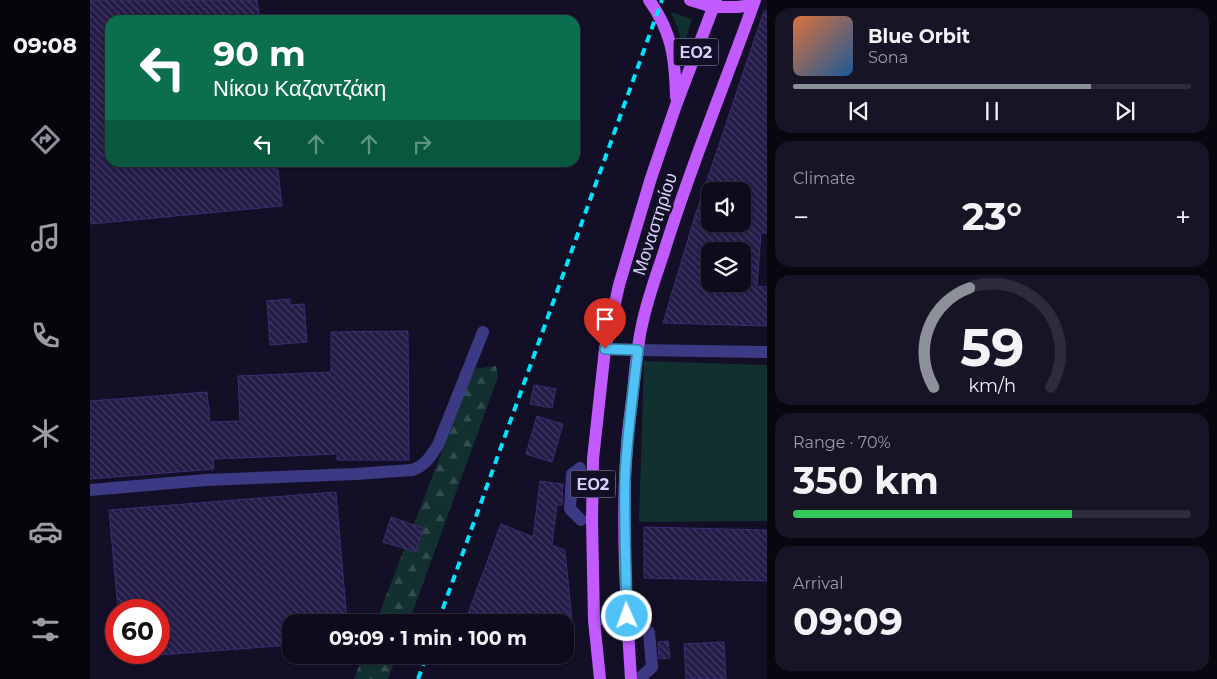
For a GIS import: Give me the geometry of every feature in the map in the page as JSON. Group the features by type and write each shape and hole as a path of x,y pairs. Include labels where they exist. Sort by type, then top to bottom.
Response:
{"main road":[{"path":"650,0 663,21 670,43 674,66 676,105"},
{"path":"690,0 737,7 754,3"},
{"name":"Μοναστηρίου","path":"600,679 594,620 592,520 593,459 605,349 619,285 651,178 714,3"},
{"name":"Μοναστηρίου","path":"631,679 632,620 625,543 625,478 627,444 642,324 677,208 754,3"}],"street":[{"path":"90,490 206,480 355,474 412,470 420,467 431,456 438,445 483,332"},
{"path":"605,349 767,352"},
{"path":"580,468 572,474 570,509 581,520"},
{"path":"594,620 632,620 649,632 652,667 639,679"}],"green space":[{"path":"671,12 692,19 683,49 678,29"},
{"path":"644,361 767,365 767,521 639,522"},
{"path":"496,366 498,377 412,614 379,614 474,369"},
{"path":"360,664 394,664 388,679 354,679"}],"building":[{"path":"90,0 257,0 259,15 105,15 105,167 278,167 282,206 90,224"},
{"path":"764,11 767,11 767,233 761,233 757,286 767,287 767,326 663,323 701,198 701,232 751,232 751,182 706,182"},
{"path":"290,299 290,305 304,304 307,342 270,345 267,301"},
{"path":"408,331 409,460 337,460 337,454 213,459 214,469 90,479 90,401 207,392 210,422 240,421 238,376 331,372 331,332"},
{"path":"534,385 556,389 552,408 530,404"},
{"path":"537,416 563,424 552,462 526,454"},
{"path":"540,481 563,484 562,505 557,505 552,545 565,550 571,614 468,614 501,524 533,537"},
{"path":"336,492 346,614 282,614 282,646 170,654 170,599 117,599 109,510"},
{"path":"391,517 423,528 416,552 383,542"},
{"path":"644,527 767,530 767,581 644,578"},
{"path":"668,641 670,658 659,659 658,642"},
{"path":"724,642 726,679 686,679 684,644"}],"railway":[{"path":"441,614 662,0"},
{"path":"418,679 424,664"}],"route":[{"path":"605,349 638,350 625,478 627,616"}]}
